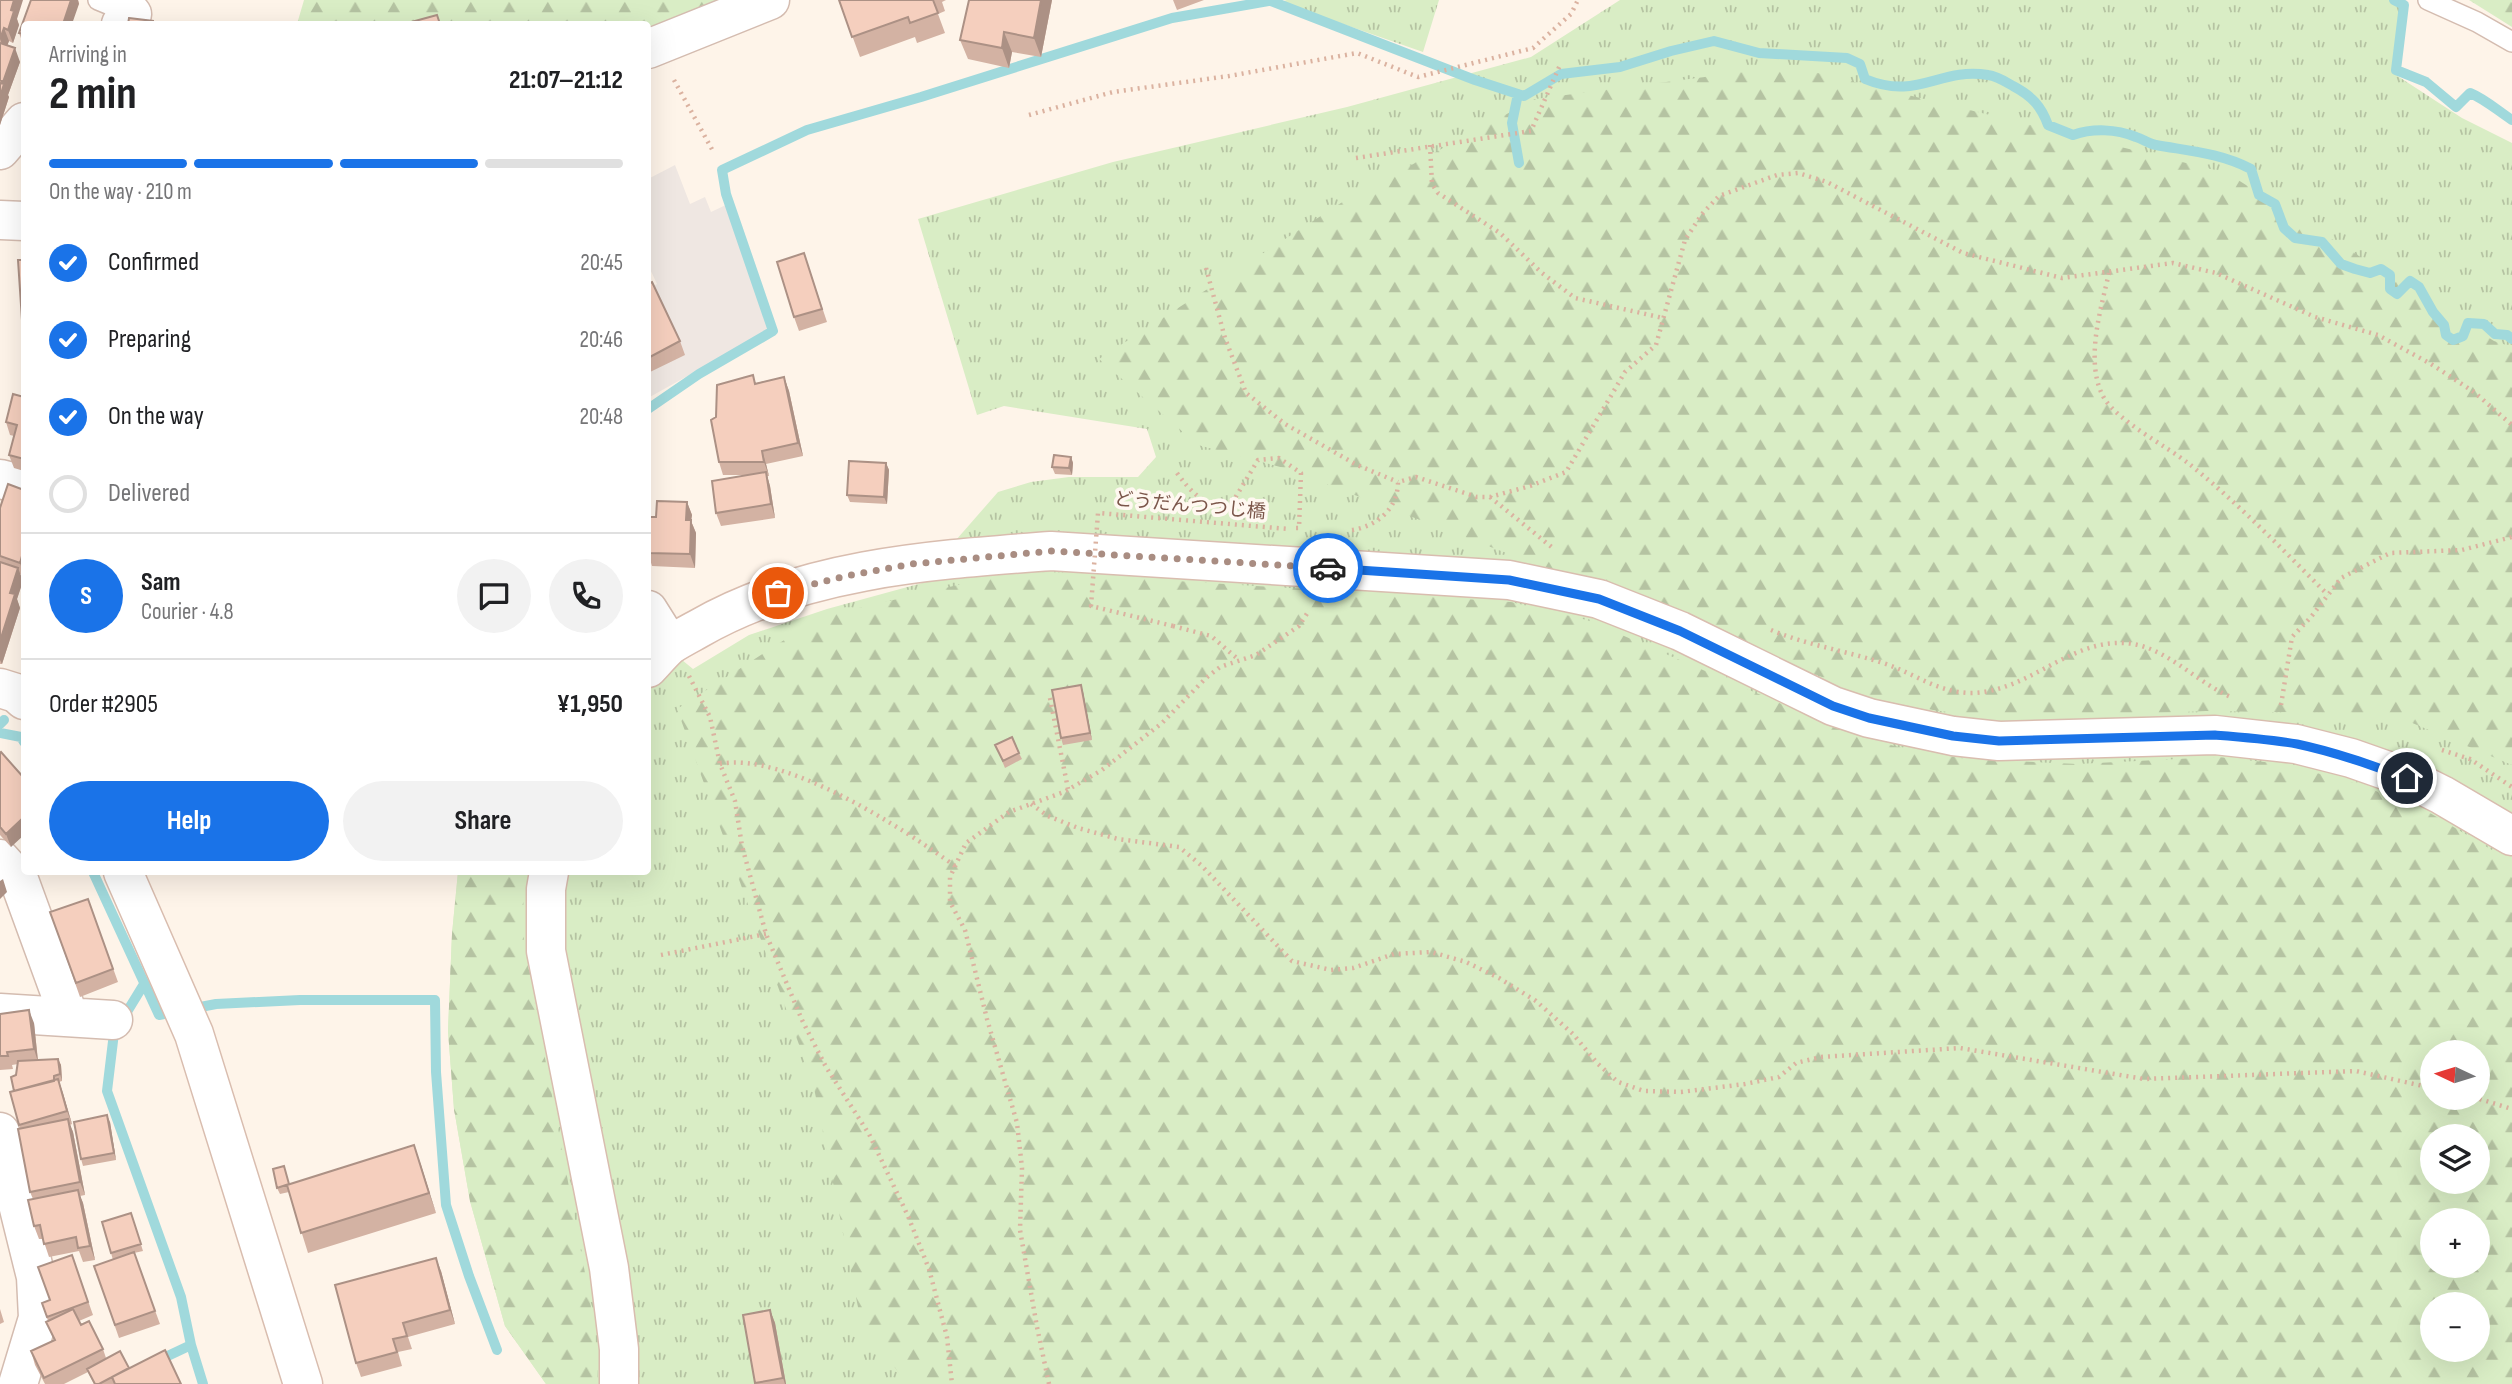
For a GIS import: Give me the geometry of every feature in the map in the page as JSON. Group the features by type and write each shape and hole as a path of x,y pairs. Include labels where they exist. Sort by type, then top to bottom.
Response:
{"street":[{"path":"651,47 770,0"},
{"path":"0,150 21,126"},
{"path":"0,220 21,221"},
{"path":"0,479 21,484"},
{"path":"651,623 659,657 746,605 778,593 846,576 912,564 1051,551 1509,580 1599,599 1680,631 1833,706 1869,718 1953,736 1999,741 2215,735 2296,744 2351,758 2407,778 2512,836"},
{"path":"0,859 19,880 69,1017"},
{"path":"124,875 185,1014 303,1384"},
{"path":"549,875 546,951 609,1268 620,1349 619,1384"},
{"path":"0,1013 113,1020"},
{"path":"2,1148 36,1277 38,1318 18,1384"}],"lane":[{"path":"2428,0 2477,22 2512,42"}],"path":[{"path":"1030,115 1113,92 1229,76 1357,53 1418,77 1533,48 1571,14 1578,0"},
{"path":"651,47 714,153"},
{"path":"1356,158 1531,131 1560,65"},
{"path":"1430,145 1432,184 1438,193 1500,233 1542,273 1575,298 1663,318"},
{"path":"1206,268 1225,338 1246,394 1284,424 1357,465 1398,482 1416,477 1477,497 1490,497 1530,486 1566,472 1625,372 1656,345 1685,240 1702,214 1718,196 1777,175 1798,173 1827,182 1963,253 2062,278 2173,263 2216,273 2315,317 2378,335 2431,364 2474,392 2512,425"},
{"path":"2109,272 2097,326 2094,365 2104,398 2127,422 2188,463 2244,512 2328,595"},
{"name":"どうだんつつじ橋","path":"1177,473 1191,492 1209,505 1223,509 1235,498 1258,460 1279,458 1301,473 1299,528 1098,513 1091,606 1210,636 1240,660"},
{"path":"1342,531 1366,528 1389,512 1398,496 1398,482"},
{"path":"1490,497 1556,551"},
{"path":"2279,715 2292,637 2341,578 2390,553 2462,550 2512,537"},
{"path":"1049,1384 1020,1230 1022,1168 1017,1123 965,930 950,902 950,877 966,844 1009,812 1068,789 1102,771 1162,723 1220,667 1256,655 1299,626 1308,612"},
{"path":"1762,626 1829,649 1885,664 1930,685 1965,693 1990,691 2093,645 2134,644 2144,646 2228,696 2237,698"},
{"path":"659,657 688,674 709,717 720,764 735,801 742,846 766,934 814,1044 869,1134 908,1216 929,1269 947,1338 952,1384"},
{"path":"1050,698 1068,789"},
{"path":"2269,703 2281,704"},
{"path":"2446,751 2470,759 2512,787"},
{"path":"720,764 750,764 782,772 815,785 902,830 955,866"},
{"path":"1031,804 1048,816 1077,828 1118,839 1180,847 1292,961 1331,970 1353,968 1394,954 1431,952 1466,962 1536,1000 1573,1034 1597,1063 1618,1082 1644,1091 1681,1092 1756,1082 1779,1077 1796,1063 1821,1057 1960,1048 2144,1079 2356,1071 2420,1085"},
{"path":"662,955 766,934"},
{"path":"2490,1102 2512,1109"}],"shaded area":[{"path":"675,165 690,204 705,197 711,212 728,204 770,330 651,396 651,288 657,284 651,271 651,177"}],"green space":[{"path":"304,0 755,0 651,44 651,21 298,21"},
{"path":"1439,0 1423,52 1280,2"},
{"path":"1620,0 2402,0 2393,73 2462,118 2512,143 2512,1384 546,1384 505,1326 470,1201 454,1109 448,1031 458,875 651,875 651,634 693,669 749,635 827,609 944,577 956,540 998,492 1031,482 1069,477 1138,477 1156,457 1147,429 1004,406 977,415 918,219 1113,162 1347,107 1531,57"},
{"path":"2469,0 2512,0 2512,27"},
{"path":"1789,66 2227,173 2494,341 2512,347 2512,765 2391,714 2206,711 2007,720 1933,710 1864,694 1656,610 1284,468 1198,445 1099,359 1344,201 1535,99"},
{"path":"1018,571 1511,602 1587,620 1858,737 1911,750 1967,759 2077,764 2218,757 2283,764 2361,785 2430,813 2512,862 2512,1384 907,1384 861,1322 813,1083 677,709 820,617"},
{"path":"458,875 523,875 524,945 590,1300 598,1364 597,1384 546,1384 505,1326 470,1201 454,1109 448,1031"}],"building":[{"path":"0,0 14,0 11,10 14,11 8,30 4,28 0,39"},
{"path":"31,0 71,0 64,21 23,21"},
{"path":"839,0 933,0 938,13 910,23 908,17 852,37"},
{"path":"969,0 1041,0 1034,38 1004,32 1002,48 960,40"},
{"path":"437,15 439,21 415,21"},
{"path":"129,18 153,21 128,21"},
{"path":"0,43 15,48 3,82 0,80"},
{"path":"804,253 822,309 794,317 777,262"},
{"path":"18,260 21,260 21,305"},
{"path":"651,282 680,341 651,356"},
{"path":"753,375 755,384 784,377 798,443 762,451 764,462 719,462 711,420 716,417 717,385"},
{"path":"13,394 21,396 21,458 9,455 17,425 6,422"},
{"path":"1054,455 1071,457 1069,468 1052,467"},
{"path":"849,461 886,463 884,497 847,495"},
{"path":"766,472 771,504 716,513 712,481"},
{"path":"8,484 21,489 20,563 0,556 0,508"},
{"path":"657,501 687,502 686,520 691,520 690,554 651,553 651,517 656,517"},
{"path":"0,562 18,568 10,593 15,594 0,641"},
{"path":"1081,685 1090,733 1061,738 1052,690"},
{"path":"1012,737 1019,753 1003,761 995,745"},
{"path":"0,753 21,775 21,820 6,834 0,827"},
{"path":"88,899 113,969 76,983 50,912"},
{"path":"29,1010 34,1049 7,1052 8,1056 0,1056 0,1014"},
{"path":"58,1059 60,1074 54,1076 54,1081 14,1091 11,1077 16,1075 18,1061"},
{"path":"58,1079 67,1111 19,1125 10,1092"},
{"path":"107,1115 114,1153 81,1159 74,1122"},
{"path":"68,1119 80,1182 30,1192 18,1129"},
{"path":"414,1145 429,1193 301,1233 287,1185"},
{"path":"284,1166 289,1184 277,1188 273,1169"},
{"path":"78,1190 90,1246 78,1248 76,1237 44,1244 40,1225 34,1226 28,1200"},
{"path":"131,1213 141,1244 111,1253 102,1222"},
{"path":"134,1252 155,1311 115,1325 94,1266"},
{"path":"72,1255 88,1302 47,1317 42,1303 50,1300 38,1267"},
{"path":"436,1258 450,1310 403,1323 407,1336 393,1339 397,1352 356,1363 335,1285"},
{"path":"73,1309 81,1325 89,1321 103,1349 44,1378 31,1351 55,1340 46,1322"},
{"path":"770,1310 783,1378 755,1383 743,1315"},
{"path":"165,1350 181,1384 115,1384 112,1377"},
{"path":"120,1351 129,1368 95,1384 87,1369"}],"waterway":[{"path":"651,407 699,374 773,331 726,194 722,170 807,130 1172,18 1275,0"},
{"path":"2394,0 2404,5 2396,70 2426,82 2456,107 2470,93 2512,120"},
{"path":"1271,1 1475,80 1524,96 1561,74 1620,67 1714,41 1759,53 1847,58 1860,64 1865,79 1883,85 1900,87 1956,75 1991,76 2031,98 2048,125 2073,135 2096,130 2121,132 2153,144 2216,156 2251,169 2259,195 2275,204 2284,228 2295,238 2322,242 2341,264 2370,273 2381,269 2390,275 2390,289 2397,294 2410,281 2419,287 2444,325 2446,335 2453,340 2463,336 2468,323 2484,324 2495,334 2507,335 2512,339"},
{"path":"1518,94 1512,123 1519,163"},
{"path":"0,724 4,720"},
{"path":"0,733 21,737"},
{"path":"94,875 159,1015 216,1004 300,1000 435,1000 436,1072 446,1205 497,1350"},
{"path":"144,984 114,1033 107,1091 181,1297 203,1384"},
{"path":"157,1361 191,1345"}],"way so far":[{"path":"778,593 846,576 912,564 1051,551 1328,568"}],"route":[{"path":"1328,568 1509,580 1599,599 1680,631 1833,706 1869,718 1953,736 1999,741 2234,736 2296,744 2351,758 2407,778"}]}
